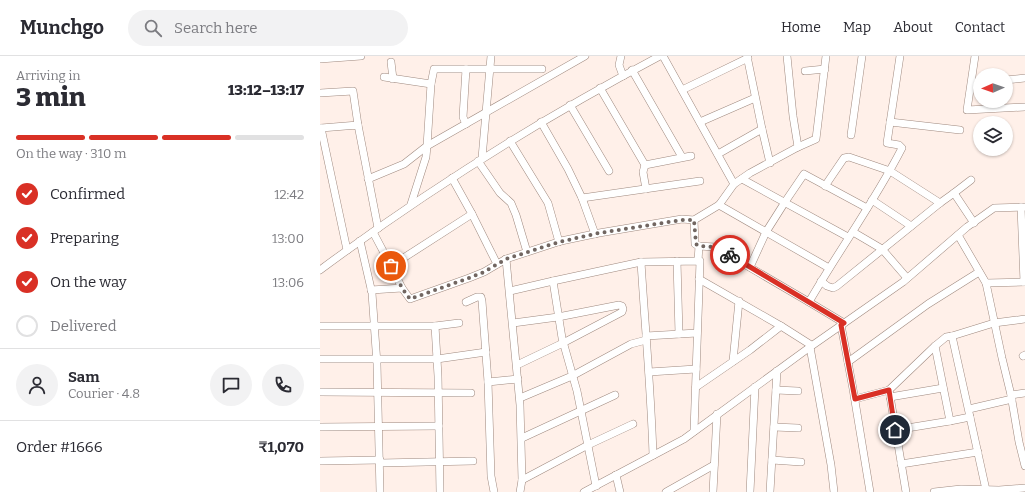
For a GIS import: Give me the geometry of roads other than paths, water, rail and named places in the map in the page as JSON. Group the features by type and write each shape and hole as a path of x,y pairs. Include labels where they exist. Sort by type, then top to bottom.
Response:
{"street":[{"path":"320,59 361,56"},
{"path":"491,56 491,69 480,160 500,193 511,203 527,252"},
{"path":"368,179 404,164 427,146 585,56"},
{"path":"621,56 619,65 623,76"},
{"path":"320,270 411,204 480,160 570,105 660,56"},
{"path":"663,56 734,184"},
{"path":"787,56 793,116 798,147"},
{"path":"320,93 353,91 375,230 402,288 410,299 469,278 506,259 559,242 595,234 682,220 694,220 719,205 734,184 742,178 798,147 816,139 826,56"},
{"path":"851,135 862,56"},
{"path":"809,302 890,171 902,148 899,145 887,143 900,56"},
{"path":"972,56 975,56 967,110 1025,107"},
{"path":"682,90 748,57 755,98 770,163"},
{"path":"391,62 393,78"},
{"path":"411,204 426,157 431,84 434,69 542,69"},
{"path":"466,69 463,116 466,124"},
{"path":"805,71 825,69"},
{"path":"632,70 682,157"},
{"path":"384,77 431,84"},
{"path":"1013,79 1025,78"},
{"path":"600,88 645,165 643,172 646,189"},
{"path":"700,122 755,98"},
{"path":"570,105 609,171"},
{"path":"541,122 568,169 582,198 595,234"},
{"path":"890,122 960,130"},
{"path":"347,250 321,128 358,125"},
{"path":"718,154 762,129"},
{"path":"510,142 548,203 559,242"},
{"path":"645,165 691,156"},
{"path":"825,186 842,160 846,157 852,157 890,171 940,202"},
{"path":"750,267 766,232 804,174 867,208"},
{"path":"452,178 497,264"},
{"path":"742,178 785,202 882,249 907,278"},
{"path":"821,281 827,286 833,288 837,286 940,202 971,180"},
{"path":"582,198 700,181"},
{"path":"954,193 974,223"},
{"path":"872,200 911,226"},
{"path":"719,205 829,268"},
{"path":"584,492 684,439 755,386 907,278 958,235 994,208 1023,207 1024,282 986,283"},
{"path":"391,266 472,214"},
{"path":"694,220 696,244 699,246 698,261 700,261 694,431"},
{"path":"958,235 986,283 1012,397 1019,442 1025,466"},
{"path":"360,241 371,290 377,359 380,492"},
{"path":"699,246 715,247 809,302 842,324 870,492"},
{"path":"506,259 520,398 522,438 522,480 520,492"},
{"path":"678,261 679,334"},
{"path":"510,291 641,262 698,261"},
{"path":"641,262 651,398 653,455"},
{"path":"848,362 928,304 979,272"},
{"path":"699,279 781,326 811,346 831,465 834,492"},
{"path":"553,281 563,343 581,411 596,486"},
{"path":"371,290 402,288"},
{"path":"466,302 477,297 481,297 486,352 494,492"},
{"path":"733,361 739,302"},
{"path":"513,323 558,317 619,305 621,305 623,309 622,312 517,365"},
{"path":"889,394 935,346 946,337 994,323 1025,319"},
{"path":"320,326 435,326 459,323"},
{"path":"435,326 440,492"},
{"path":"696,387 781,326"},
{"path":"520,398 572,376 631,344 646,338 697,333"},
{"path":"952,336 986,490"},
{"path":"935,346 950,421"},
{"path":"320,358 437,359 486,352"},
{"path":"649,372 696,369"},
{"path":"770,492 777,371"},
{"path":"488,382 518,380"},
{"path":"750,492 755,386"},
{"path":"855,399 943,388"},
{"path":"776,390 798,391"},
{"path":"320,392 471,393"},
{"path":"969,409 1025,393"},
{"path":"889,394 906,492"},
{"path":"522,438 615,395"},
{"path":"713,492 717,414"},
{"path":"895,430 970,417"},
{"path":"522,480 588,445 633,424"},
{"path":"320,427 439,426"},
{"path":"774,427 798,428"},
{"path":"901,464 978,452"},
{"path":"772,460 801,462"},
{"path":"320,461 473,461"},
{"path":"666,492 714,465"},
{"path":"616,475 620,492"},
{"path":"934,492 961,489 999,490 1025,488"}]}
